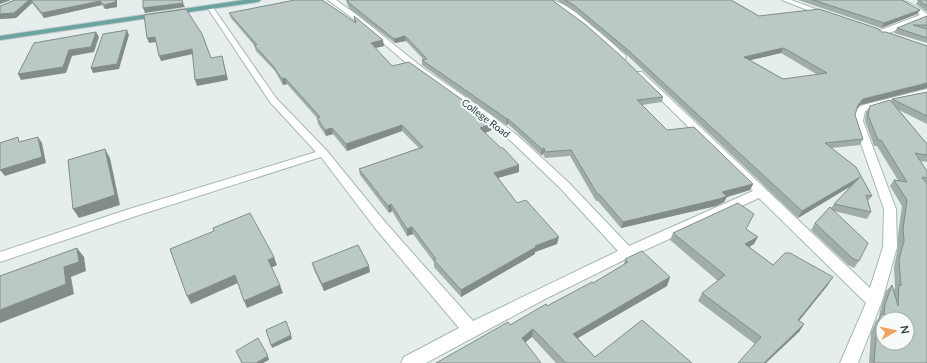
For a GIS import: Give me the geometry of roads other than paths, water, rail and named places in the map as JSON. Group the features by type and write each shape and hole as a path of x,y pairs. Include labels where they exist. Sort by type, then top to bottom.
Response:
{"main road":[{"path":"0,32 212,4 258,0"},
{"path":"0,38 212,4"}],"street":[{"name":"College Road","path":"332,0 364,23 419,70 496,124 538,158 583,203 627,252"},
{"path":"551,0 575,15 592,29 874,301"},
{"path":"786,0 837,18"},
{"path":"900,1 920,2"},
{"path":"900,1 917,9 926,17"},
{"path":"212,4 273,100 323,153 380,225 470,329"},
{"path":"894,37 877,32 926,17"},
{"path":"849,363 874,301 890,247 890,209 858,121 860,112 868,107 927,92"},
{"path":"0,257 131,213 323,153"},
{"path":"410,363 470,329 627,252 761,192"}]}
